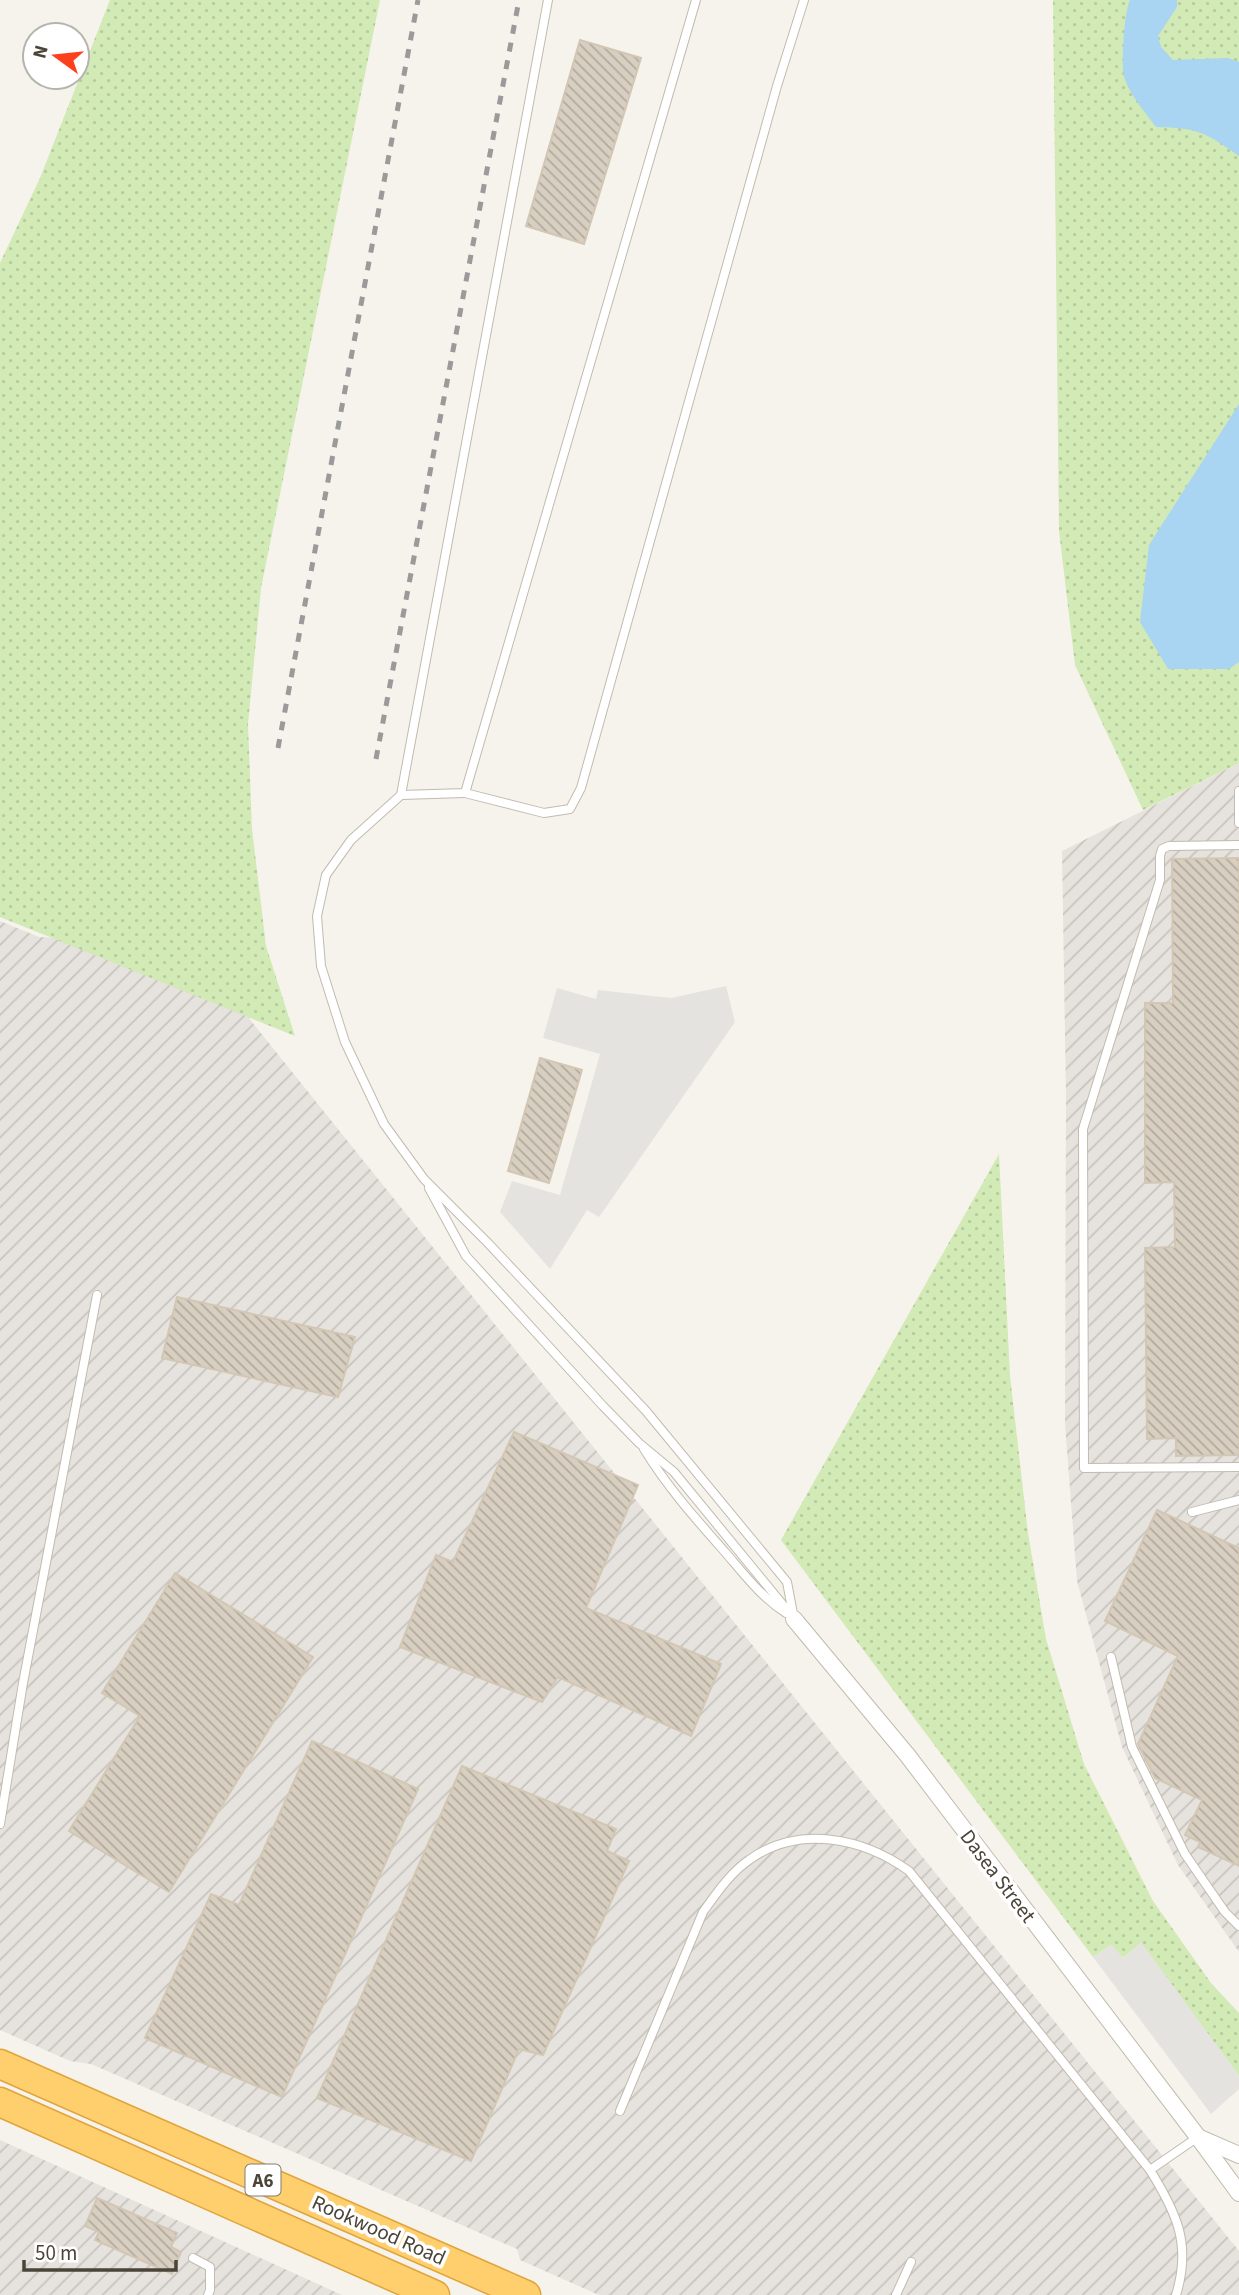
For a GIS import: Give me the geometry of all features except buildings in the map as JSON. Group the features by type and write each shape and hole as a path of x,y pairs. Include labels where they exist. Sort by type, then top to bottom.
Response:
{"highway":[{"name":"Rookwood Road","path":"0,2064 526,2295"},
{"name":"Rookwood Road","path":"0,2102 435,2295"}],"street":[{"name":"Dasea Street","path":"794,1619 908,1756 1239,2193"},
{"name":"Dasea Street","path":"1198,2137 1239,2155"}],"lane":[{"path":"548,0 401,796 351,840 326,875 317,916 321,966 345,1042 384,1124 424,1179 466,1256 603,1406 639,1443 674,1472 794,1619"},
{"path":"466,793 696,0"},
{"path":"401,796 466,793 544,813 570,808 581,788 777,86 804,0"},
{"path":"1239,791 1239,823"},
{"path":"1239,845 1169,846 1162,849 1160,880 1083,1129 1083,1153 1084,1468 1239,1467"},
{"path":"424,1179 646,1411 787,1582 794,1619"},
{"path":"0,1824 23,1683 97,1295"},
{"path":"639,1443 665,1483 768,1602 794,1619"},
{"path":"1192,1512 1239,1500"},
{"path":"1111,1657 1132,1747 1185,1854 1225,1912 1239,1926"},
{"path":"620,2112 703,1912 720,1888 748,1860 771,1847 798,1839 823,1838 869,1848 891,1858 909,1871 1150,2170 1172,2206 1180,2234 1183,2258 1177,2295"},
{"path":"1150,2170 1198,2137"},
{"path":"193,2258 210,2267 208,2295"},
{"path":"896,2295 911,2262"}],"shaded area":[{"path":"1239,763 1239,1952 1178,1865 1122,1747 1077,1581 1065,1424 1066,1096 1062,851"},
{"path":"0,921 39,937 191,946 1239,2251 1239,2295 599,2295 520,2260 517,2249 91,2064 70,2061 0,2030"},
{"path":"726,986 735,1022 599,1217 587,1210 550,1269 500,1212 512,1181 560,1195 600,1054 543,1038 557,988 596,999 598,990 671,998"},
{"path":"1141,1942 1239,2076 1239,2089 1211,2114 1093,1957 1111,1945 1124,1958"},
{"path":"0,2140 342,2295 0,2295"}],"green space":[{"path":"110,0 380,0 261,588 248,724 252,829 266,946 295,1036 0,917 0,263 40,178 74,91 91,91 91,48"},
{"path":"1053,0 1239,0 1239,763 1143,810 1075,665 1059,531"},
{"path":"999,1154 1010,1376 1028,1533 1046,1639 1084,1764 1153,1901 1211,1983 1239,2013 1239,2076 1141,1943 1123,1958 1111,1945 1093,1957 781,1540"}],"water":[{"path":"1130,0 1177,0 1177,7 1158,36 1161,47 1173,60 1228,58 1239,62 1239,156 1218,141 1192,130 1156,127 1138,103 1129,89 1123,69 1125,26"},
{"path":"1239,404 1239,662 1229,669 1168,669 1140,622 1149,545"}],"railway":[{"path":"278,748 418,0"},
{"path":"376,759 519,0"}]}
